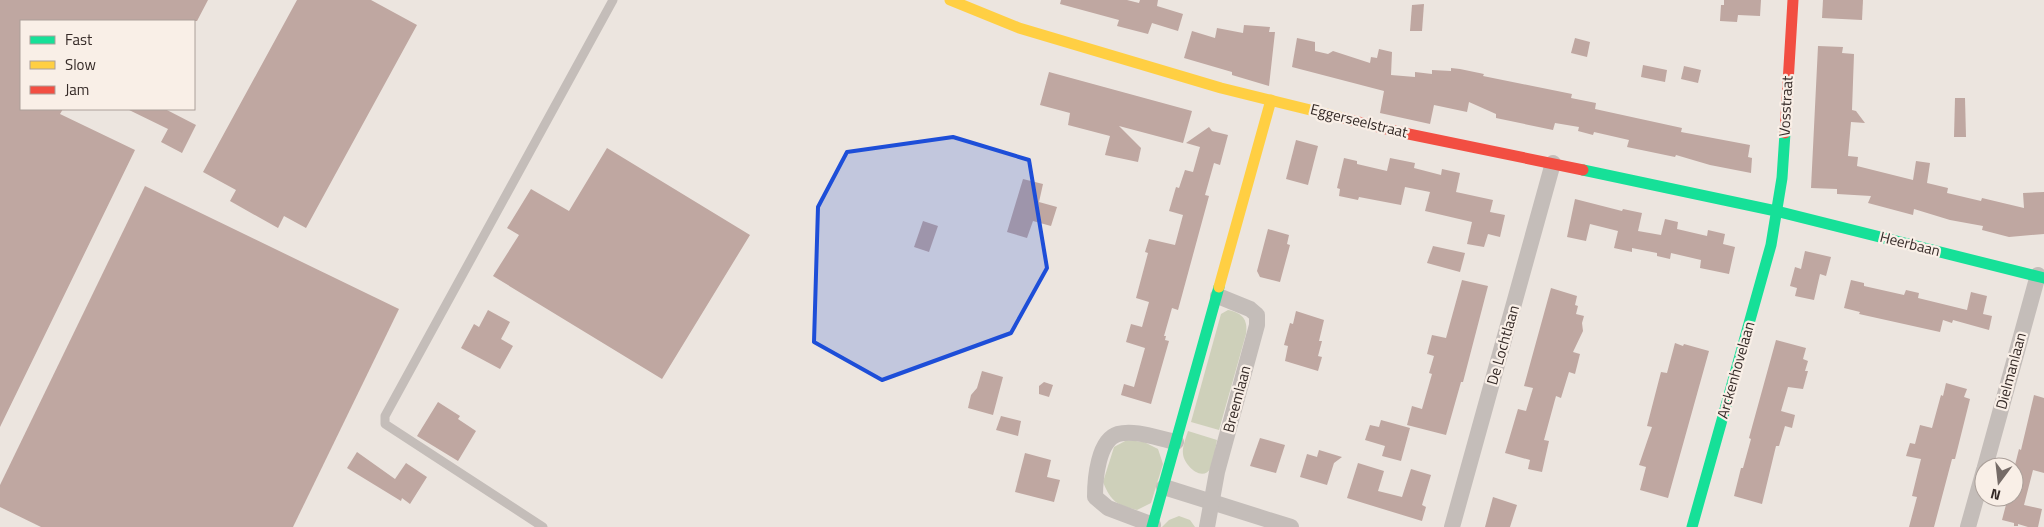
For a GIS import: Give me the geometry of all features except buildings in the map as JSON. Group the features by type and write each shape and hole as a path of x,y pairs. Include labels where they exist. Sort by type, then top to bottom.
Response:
{"street":[{"name":"Eggerseelstraat","path":"950,0 1019,28 1186,78 1271,100 1394,131 1776,211"},
{"name":"Vosstraat","path":"1776,211 1782,178 1793,0"},
{"path":"1176,442 1135,434 1118,434 1110,438 1104,447 1095,480 1095,496 1108,508 1152,526 1218,296 1271,100"},
{"name":"De Lochtlaan","path":"1452,527 1554,163"},
{"name":"Heerbaan","path":"1776,211 2041,276"},
{"name":"Arckenhovelaan","path":"1692,527 1771,245 1776,211"},
{"name":"Dielmanlaan","path":"1987,457 2041,276"},
{"name":"Breemlaan","path":"1207,527 1218,472 1257,325 1257,315 1250,309 1218,296"},
{"path":"1164,487 1291,527"},
{"name":"Dielmanlaan","path":"1968,527 1974,505"}],"lane":[{"path":"543,527 385,424 386,416 613,0"}],"highlighted area":[{"path":"953,137 1029,160 1047,268 1011,333 882,380 814,342 818,207 847,152"}],"green space":[{"path":"1228,310 1237,313 1243,318 1246,324 1246,334 1219,430 1191,422 1221,314"},
{"path":"1188,431 1217,440 1211,468 1203,474 1194,471 1184,458 1183,448"},
{"path":"1127,440 1144,442 1158,449 1163,464 1151,503 1137,510 1115,502 1103,482 1114,447"},
{"path":"1179,516 1190,520 1195,527 1162,527 1169,520"}],"traffic: fast":[{"path":"1692,527 1771,245 1782,178 1785,133"},
{"path":"1583,170 1776,211 2044,278"},
{"path":"1152,527 1219,287"}],"traffic: slow":[{"path":"950,0 1019,28 1221,88 1343,118"},
{"path":"1219,287 1271,100"}],"traffic: jam":[{"path":"1785,133 1793,0"},
{"path":"1343,118 1394,131 1583,170"}]}
